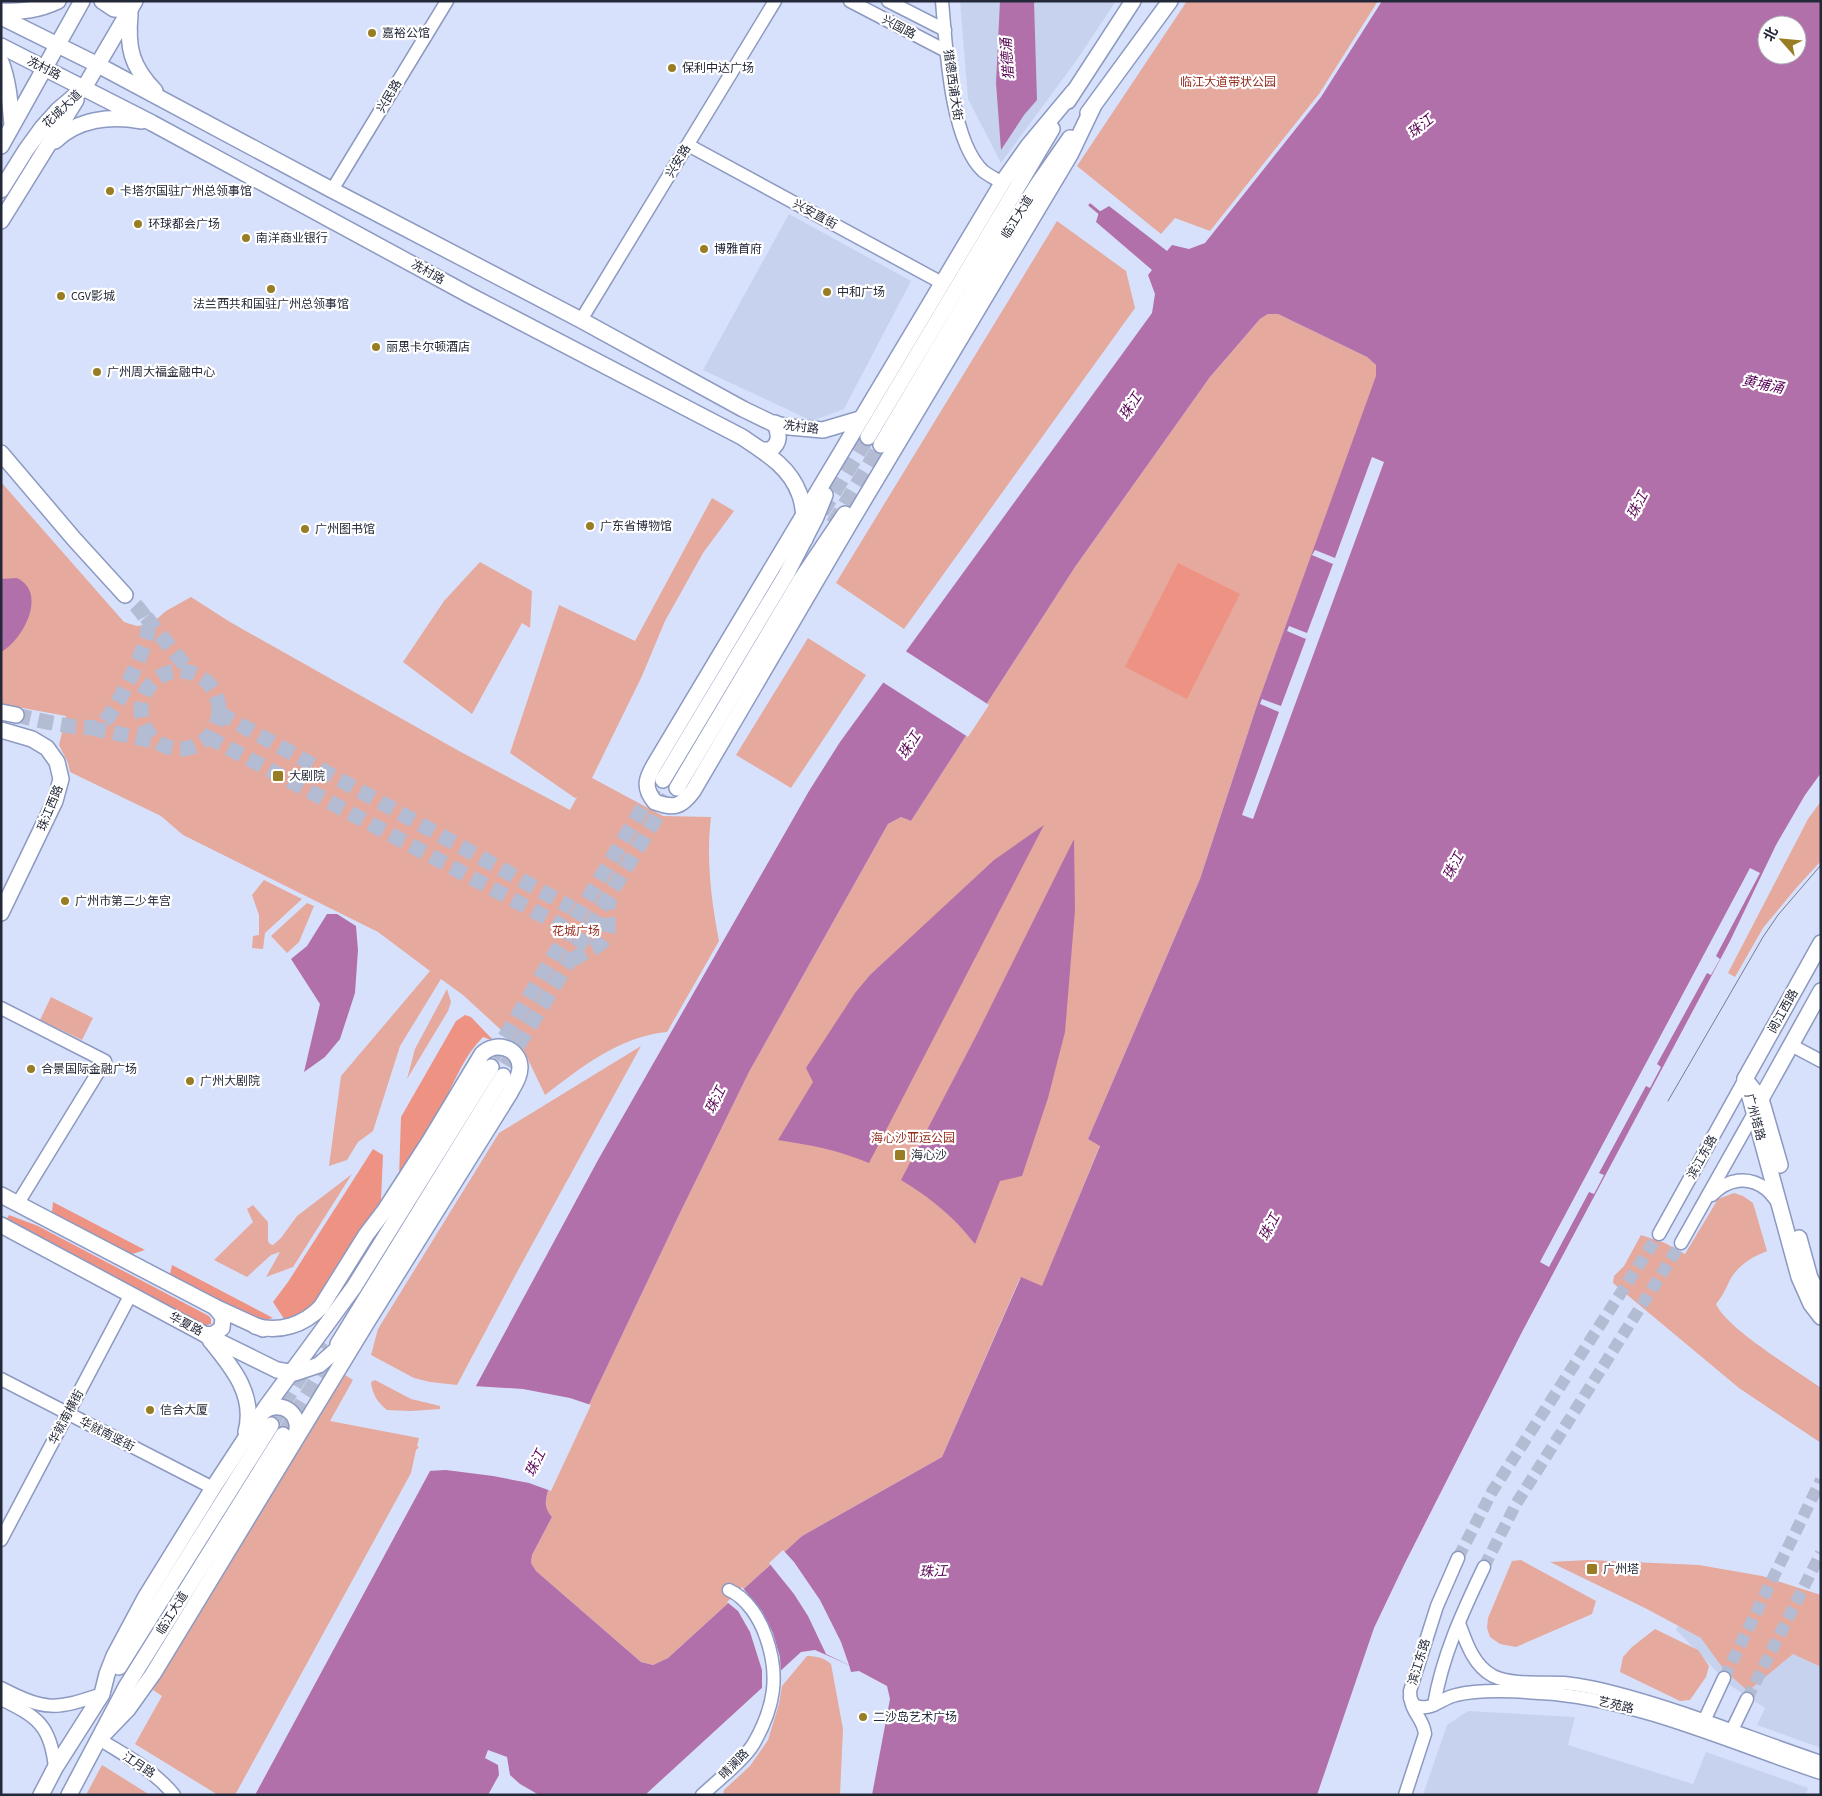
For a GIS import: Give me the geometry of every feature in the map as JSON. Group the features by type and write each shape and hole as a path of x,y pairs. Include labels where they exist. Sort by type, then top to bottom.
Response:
{"main road":[{"path":"1,11 19,12 33,10 58,1"},
{"path":"1,146 7,129 44,69 82,1"},
{"path":"46,148 62,134 90,122 110,118 132,119 152,123 154,108 164,101 142,79 134,65 129,48 128,34 133,5 114,9 102,1"},
{"name":"临江大道","path":"868,437 1073,92 1133,1"},
{"name":"临江大道","path":"886,449 1006,234 1038,184 1170,1"},
{"name":"花城大道","path":"1,190 42,128 58,110 84,88 133,5"},
{"name":"冼村路","path":"1,17 98,65 580,320 743,409 789,427 823,430 860,419"},
{"name":"冼村路","path":"1,46 152,123 472,296 742,437 775,460 794,483 800,494 805,539"},
{"path":"1,62 6,74 9,92 7,129"},
{"path":"1,220 84,88"},
{"path":"886,449 694,790 680,804 673,806 655,802 647,790 650,772 1002,183 1028,146 1073,92"},
{"path":"762,450 770,450 777,443 778,432 775,423"},
{"path":"677,788 800,581 886,449"},
{"path":"1,453 74,539 125,595"},
{"path":"664,780 786,575 824,498 839,456"},
{"path":"1,712 16,715"},
{"name":"珠江西路","path":"1,730 32,739 47,748 57,762 61,779 55,801 1,913"},
{"name":"阅江西路","path":"1745,1079 1821,943"},
{"name":"阅江西路","path":"1761,1099 1821,991"},
{"path":"255,1326 280,1328 301,1322 315,1314 429,1142 482,1054 487,1049 493,1047 506,1048 516,1056 520,1068 517,1080 348,1340 340,1366"},
{"path":"69,1795 99,1739 128,1709 153,1674 288,1439 340,1366 361,1319 497,1072 342,1306 291,1372 264,1421 245,1438 213,1488 136,1615 114,1656 102,1694"},
{"name":"广州塔路","path":"1745,1079 1761,1099 1810,1278 1821,1298"},
{"name":"广州塔路","path":"1745,1079 1799,1277 1811,1304 1821,1317"},
{"path":"1,1195 215,1307 277,1334 295,1332 325,1318 342,1306"},
{"name":"华夏路","path":"2,1227 206,1335 277,1370 291,1372"},
{"path":"206,1335 214,1334 222,1328 223,1317 215,1307"},
{"path":"319,1365 361,1319"},
{"path":"206,1335 232,1367 244,1387 248,1410 245,1438"},
{"path":"291,1372 319,1365 348,1340"},
{"path":"264,1421 270,1407 283,1407 295,1417 297,1424 297,1431 288,1439"},
{"name":"临江大道","path":"54,1768 102,1694 264,1421"},
{"path":"40,1795 54,1768"}],"street":[{"name":"兴民路","path":"332,190 447,1"},
{"name":"兴安路","path":"580,320 775,1"},
{"name":"兴国路","path":"850,1 948,52"},
{"name":"兴国路","path":"888,1 945,30"},
{"name":"猎德西浦大街","path":"942,1 955,113 962,137 982,170 1002,183"},
{"name":"兴安直街","path":"688,145 942,283"},
{"path":"1,1008 105,1061 18,1203"},
{"path":"1790,1045 1821,1061"},
{"name":"滨江东路","path":"1659,1234 1745,1079"},
{"name":"滨江东路","path":"1681,1243 1761,1099"},
{"path":"1704,1204 1717,1190 1728,1182 1741,1180 1757,1184 1766,1189 1780,1206"},
{"name":"华就南横街","path":"1,1540 131,1294"},
{"name":"华就南竖街","path":"1,1379 213,1488"},
{"name":"滨江东路","path":"1404,1795 1424,1734 1423,1725 1412,1708 1410,1691 1437,1606 1458,1558"},
{"path":"1410,1698 1420,1708 1434,1705 1443,1664 1484,1566"},
{"name":"晴澜路","path":"702,1795 753,1744 772,1701 774,1685 773,1663 764,1630 750,1608 736,1593 729,1590"},
{"name":"艺苑路","path":"1459,1623 1470,1651 1478,1663 1495,1677 1512,1681 1566,1683 1628,1697 1732,1730 1821,1762"},
{"path":"1724,1678 1704,1721 1715,1736 1732,1730 1747,1698"},
{"path":"1,1688 24,1700 50,1706 73,1704 102,1694"},
{"name":"艺苑路","path":"1434,1705 1447,1697 1472,1693 1507,1692 1556,1694 1603,1702 1630,1708 1821,1773"},
{"path":"1,1699 32,1716 42,1725 48,1735 53,1752 54,1768"},
{"name":"江月路","path":"99,1739 151,1771 164,1782 174,1795"}],"shaded area":[{"path":"960,1 1116,1 1076,61 1001,163 968,99"},
{"path":"789,214 911,281 844,409 812,421 703,370"},
{"path":"1178,563 1240,594 1187,699 1125,667"},
{"path":"465,1015 471,1017 494,1041 483,1037 471,1051 434,1120 399,1178 401,1117 456,1021"},
{"path":"373,1149 383,1155 381,1200 314,1306 286,1322 273,1302 288,1282"},
{"path":"53,1202 145,1250 129,1255 52,1212"},
{"path":"9,1215 38,1226 209,1316 211,1324 199,1327 6,1220"},
{"path":"172,1265 273,1318 262,1321 175,1279 170,1274"},
{"path":"1821,1591 1821,1748 1757,1725 1765,1708 1731,1686 1676,1630 1690,1602 1791,1654"},
{"path":"1468,1711 1575,1717 1568,1745 1693,1784 1706,1752 1808,1788 1806,1795 1423,1795 1447,1725"}],"green space":[{"name":"临江大道带状公园","path":"1187,1 1378,1 1319,94 1210,231 1175,218 1161,234 1077,166"},
{"path":"1057,221 1126,271 1135,308 904,629 836,583"},
{"name":"海心沙亚运公园","path":"1268,314 1278,314 1367,357 1376,365 1377,376 1257,705 1200,879 1088,1139 1100,1145 1042,1287 1020,1278 942,1457 802,1536 668,1658 653,1665 641,1662 536,1571 531,1563 532,1555 552,1517 546,1505 548,1491 749,1072 888,824 901,817 911,821 1075,567 1210,377 1260,319"},
{"name":"花城广场","path":"1,482 124,622 137,626 151,624 166,611 191,597 230,622 459,751 570,810 577,797 575,798 510,753 559,605 635,641 712,498 734,511 703,553 665,621 642,676 592,778 663,816 711,817 710,879 719,941 667,1032 634,1040 602,1054 545,1095 524,1051 463,995 441,979 400,1046 373,1131 358,1142 347,1160 329,1166 341,1076 430,971 378,932 183,835 161,816 70,772 68,763 59,745 66,716 1,704"},
{"path":"480,562 532,591 530,628 522,623 472,714 403,662 444,601"},
{"path":"808,638 866,675 791,788 736,755"},
{"path":"1821,801 1821,861 1763,928 1735,977 1728,973 1808,819"},
{"path":"264,880 302,899 265,933 263,949 252,948 253,936 259,935 259,915 252,895"},
{"path":"307,903 314,906 299,942 287,953 271,936"},
{"path":"447,989 451,1002 448,1011 407,1079 415,1049"},
{"path":"51,997 93,1018 82,1040 40,1020"},
{"path":"641,1046 457,1385 414,1378 371,1355 378,1329 499,1133"},
{"path":"352,1174 293,1267 266,1277 280,1252 271,1255 247,1277 214,1260 253,1222 247,1209 253,1205 268,1222 268,1241 273,1245 281,1238 297,1216"},
{"path":"1734,1193 1743,1196 1753,1203 1767,1251 1751,1259 1737,1270 1716,1304 1723,1314 1747,1337 1821,1388 1821,1443 1739,1388 1613,1283 1614,1276 1624,1266 1641,1235 1665,1243 1685,1254 1718,1199"},
{"path":"345,1375 353,1380 330,1421 419,1438 417,1446 419,1447 416,1450 411,1473 235,1795 218,1795 135,1744 162,1696 153,1690"},
{"path":"375,1380 411,1399 440,1406 440,1409 387,1410 374,1394 371,1382"},
{"path":"1521,1560 1596,1601 1592,1614 1516,1647 1500,1644 1490,1637 1487,1628 1488,1618 1512,1561"},
{"path":"1588,1560 1699,1565 1762,1576 1821,1595 1821,1667 1793,1654 1748,1691 1725,1671 1701,1638 1645,1608 1550,1562"},
{"path":"1655,1629 1698,1650 1709,1666 1706,1677 1690,1700 1680,1701 1620,1672 1623,1657 1632,1647"},
{"path":"807,1656 826,1660 831,1664 843,1729 840,1795 723,1795 724,1790 750,1766 768,1740 779,1704 782,1686"},
{"path":"102,1765 150,1795 86,1795"}],"water":[{"name":"猎德涌","path":"1000,1 1034,1 1037,100 1024,115 1001,150 996,83"},
{"path":"1382,1 1821,1 1821,773 1805,795 1776,845 1730,941 1522,1332 1405,1563 1374,1628 1317,1795 872,1795 890,1699 887,1686 859,1671 851,1672 849,1665 815,1650 801,1652 645,1795 539,1795 520,1784 510,1775 507,1757 488,1750 485,1758 498,1765 499,1775 488,1795 255,1795 598,1160 809,791 840,742 1152,313 1155,294 1148,275 1152,270 1096,222 1099,212 1109,206 1167,251 1172,245 1189,249 1205,243 1321,97","holes":["1268,314 1278,314 1367,357 1376,365 1376,376 1257,705 1200,879 1088,1139 1100,1146 1042,1286 1021,1277 942,1457 802,1536 668,1658 653,1665 641,1662 536,1571 531,1563 532,1555 552,1517 546,1504 548,1491 749,1072 888,824 901,817 911,821 1075,567 1210,377 1260,319"]},
{"path":"17,578 26,585 31,594 29,616 17,637 1,652 1,579"},
{"path":"1044,825 869,1163 824,1148 778,1140 813,1082 806,1068 855,993 870,975 994,860"},
{"path":"1074,839 1075,910 1065,1032 1048,1098 1022,1176 1000,1181 975,1244 959,1225 941,1209 923,1194 901,1180 977,1034"},
{"path":"327,914 337,914 356,926 358,950 355,993 340,1039 325,1057 304,1072 320,1004 291,959 307,946"}],"pier":[{"path":"1372,457 1384,462 1253,819 1242,815 1279,712 1260,704 1262,699 1281,706 1306,639 1287,631 1289,626 1307,633 1333,564 1312,555 1315,550 1335,558"},
{"path":"904,650 989,705 968,737 881,681"},
{"path":"1750,868 1760,873 1716,956 1720,959 1711,975 1707,973 1657,1064 1661,1067 1650,1088 1646,1086 1599,1173 1604,1175 1594,1194 1589,1192 1549,1267 1540,1262"},
{"path":"473,1386 523,1389 570,1398 591,1405 551,1491 529,1483 493,1476 446,1470 427,1471"},
{"path":"783,1550 794,1562 820,1600 841,1642 849,1665 826,1654 808,1616 794,1594 769,1563"},
{"path":"742,1587 762,1611 773,1633 780,1657 781,1674 762,1691 762,1670 750,1632 738,1611 727,1602"}],"waterway":[{"path":"1090,205 1101,214"}],"tunnel":[{"path":"822,512 868,437"},
{"path":"833,524 881,445"},
{"path":"16,715 83,727 99,726 105,720 121,696 137,664 147,637 148,628 145,618 125,595"},
{"path":"146,617 190,672"},
{"path":"180,671 195,674 207,683 216,695 219,710 216,725 207,737 195,746 180,749 165,746 153,737 144,725 141,710 144,695 153,683 165,674 180,671"},
{"path":"219,713 572,908"},
{"path":"91,728 158,742"},
{"path":"208,737 564,927"},
{"path":"481,1077 667,767"},
{"path":"494,1085 682,775"},
{"path":"573,961 581,954 598,945 605,938 611,898"},
{"path":"1458,1558 1493,1490 1659,1234"},
{"path":"1484,1567 1516,1504 1681,1243"},
{"path":"271,1425 321,1341"},
{"path":"283,1435 331,1355"},
{"path":"1724,1678 1821,1480"},
{"path":"1747,1699 1821,1553"}],"tram line":[{"path":"1668,1101 1763,937 1778,915 1821,865"}],"place":[{"name":"嘉裕公馆","path":"372,33"},
{"name":"保利中达广场","path":"672,68"},
{"name":"卡塔尔国驻广州总领事馆","path":"110,191"},
{"name":"环球都会广场","path":"138,224"},
{"name":"南洋商业银行","path":"246,238"},
{"name":"博雅首府","path":"704,249"},
{"name":"法兰西共和国驻广州总领事馆","path":"271,289"},
{"name":"中和广场","path":"827,292"},
{"name":"CGV影城","path":"61,296"},
{"name":"丽思卡尔顿酒店","path":"376,347"},
{"name":"广州周大福金融中心","path":"97,372"},
{"name":"广东省博物馆","path":"590,526"},
{"name":"广州图书馆","path":"305,529"},
{"name":"大剧院","path":"278,776"},
{"name":"广州市第二少年宫","path":"65,901"},
{"name":"合景国际金融广场","path":"31,1069"},
{"name":"广州大剧院","path":"190,1081"},
{"name":"海心沙","path":"900,1155"},
{"name":"信合大厦","path":"150,1410"},
{"name":"广州塔","path":"1592,1569"},
{"name":"二沙岛艺术广场","path":"863,1717"}],"water label":[{"name":"珠江","path":"1420,126"},
{"name":"黄埔涌","path":"1763,384"},
{"name":"珠江","path":"1130,406"},
{"name":"珠江","path":"1637,505"},
{"name":"珠江","path":"909,745"},
{"name":"珠江","path":"1453,866"},
{"name":"珠江","path":"715,1100"},
{"name":"珠江","path":"1269,1227"},
{"name":"珠江","path":"535,1463"},
{"name":"珠江","path":"933,1571"}]}
